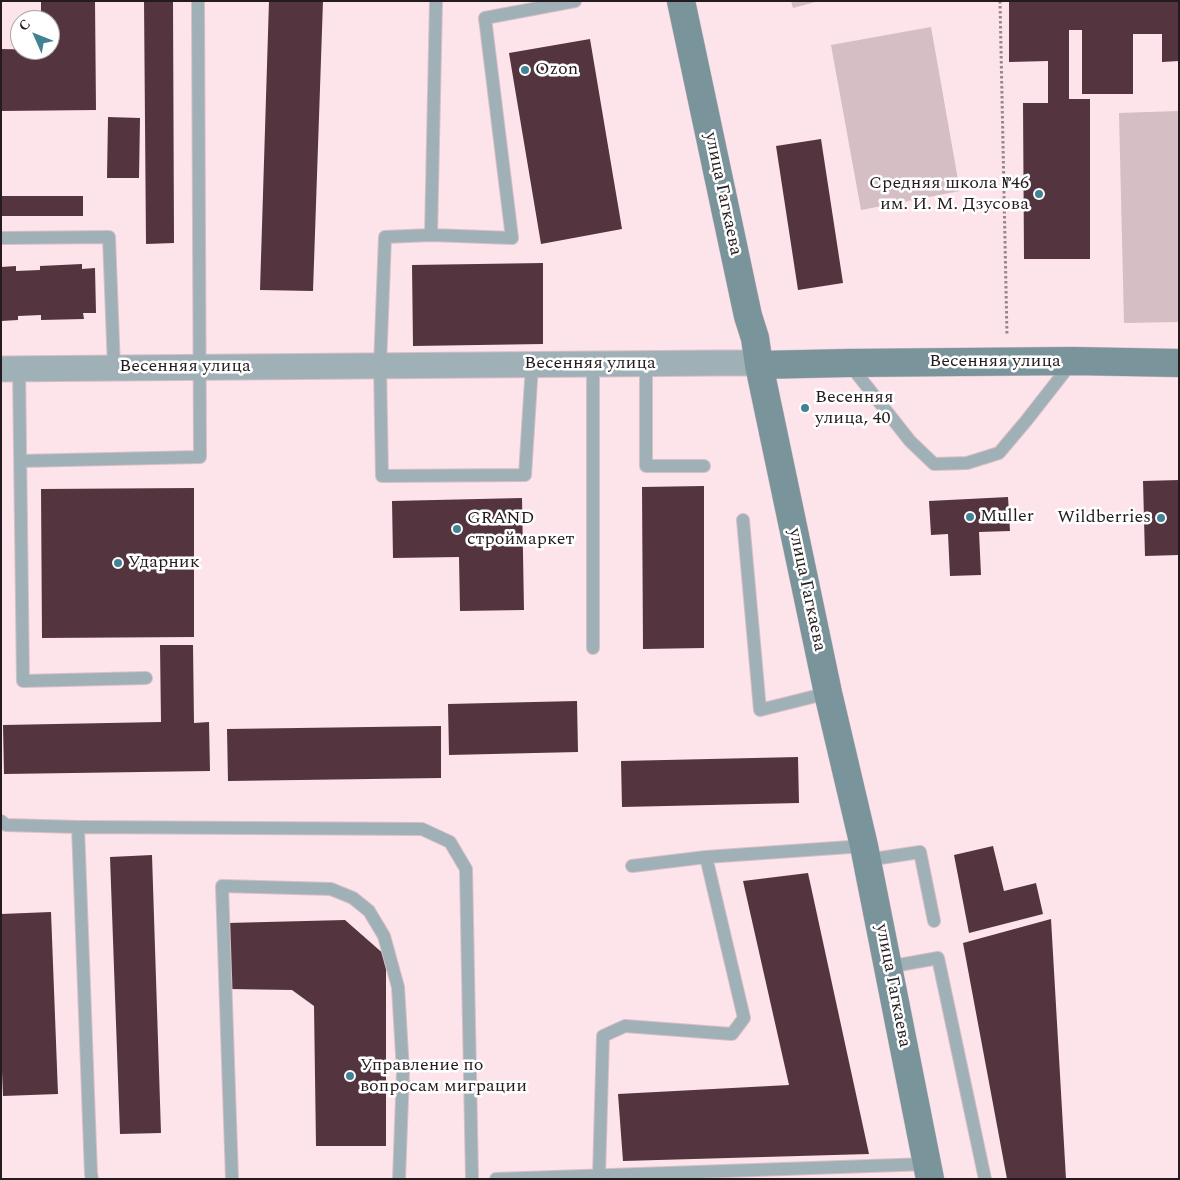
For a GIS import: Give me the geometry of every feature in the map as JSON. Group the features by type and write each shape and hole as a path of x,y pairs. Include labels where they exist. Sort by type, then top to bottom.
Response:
{"street":[{"name":"улица Гагкаева","path":"681,1 748,316 755,338 759,365 828,693 865,853 929,1172"},
{"name":"Весенняя улица","path":"10,369 748,363 759,365 1073,361 1179,363"}],"lane":[{"path":"21,461 200,457 198,1"},
{"path":"431,235 436,1"},
{"path":"532,365 525,475 382,476 380,366 385,237 431,235 512,238 485,18 575,1"},
{"path":"1,238 109,237 114,368"},
{"path":"848,363 910,441 934,464 967,463 999,453 1026,422 1073,361"},
{"path":"593,364 593,648"},
{"path":"646,364 646,466 704,466"},
{"path":"10,369 21,461 23,681 146,678"},
{"path":"743,520 760,710 828,693"},
{"path":"1,821 6,825 78,827 422,829 450,842 466,869 472,1179"},
{"path":"78,827 90,1174 92,1179"},
{"path":"632,866 706,857 920,852 934,921"},
{"path":"598,1176 603,1036 624,1026 732,1034 744,1018 706,857"},
{"path":"232,1179 222,886 331,889 353,898 369,911 384,936 398,987 403,1071 399,1179"},
{"path":"888,967 938,958 985,1179"},
{"path":"496,1179 929,1172"}],"path":[{"path":"1000,1 1008,362"}],"shaded area":[{"path":"791,1 819,1 793,8"},
{"path":"931,27 960,191 861,210 831,45"},
{"path":"1179,111 1179,322 1124,323 1119,113"}],"building":[{"path":"41,1 95,1 96,110 1,111 1,49 10,49 10,60 60,60 60,10 41,10"},
{"path":"144,1 173,1 174,243 146,244"},
{"path":"269,1 323,1 313,291 260,290"},
{"path":"1009,1 1179,1 1179,61 1162,62 1162,34 1133,34 1133,94 1082,94 1082,30 1069,30 1069,99 1090,99 1090,259 1024,259 1023,103 1048,103 1048,61 1009,62"},
{"path":"590,39 622,229 541,244 509,53"},
{"path":"108,117 140,118 139,178 107,178"},
{"path":"821,139 843,283 798,290 776,146"},
{"path":"1,196 83,196 83,216 1,216"},
{"path":"543,263 543,344 413,346 412,265"},
{"path":"82,264 82,269 95,268 96,313 83,313 84,319 41,320 41,315 18,316 18,320 1,321 1,267 16,266 16,271 40,270 40,266"},
{"name":"Wildberries","path":"1179,480 1179,555 1145,556 1143,481"},
{"path":"704,486 704,648 643,649 642,487"},
{"name":"Ударник","path":"194,488 194,637 42,638 41,489"},
{"path":"1008,497 1010,531 979,532 981,575 950,576 948,534 931,535 929,501"},
{"name":"GRAND строймаркет","path":"522,498 524,610 460,611 459,557 393,558 392,501"},
{"path":"160,645 193,645 194,723 209,722 210,771 4,774 3,725 161,722"},
{"path":"577,701 578,752 449,755 448,704"},
{"path":"441,726 441,778 228,781 227,729"},
{"path":"798,757 799,803 622,807 621,761"},
{"path":"993,846 1004,891 1036,883 1043,914 969,933 954,855"},
{"path":"152,855 161,1133 120,1134 110,857"},
{"path":"808,873 869,1154 623,1161 618,1094 789,1085 743,881"},
{"path":"51,912 58,1094 3,1096 1,914"},
{"path":"1051,919 1066,1179 1007,1179 963,943"},
{"name":"Управление по вопросам миграции","path":"345,920 386,956 386,1146 316,1146 314,1006 292,990 229,989 227,923"}],"place":[{"name":"Ozon","path":"525,70"},
{"name":"Средняя школа №46 им. И. М. Дзусова","path":"1039,194"},
{"name":"Весенняя улица, 40","path":"805,408"},
{"name":"Muller","path":"970,517"},
{"name":"Wildberries","path":"1161,518"},
{"name":"GRAND строймаркет","path":"457,529"},
{"name":"Ударник","path":"118,563"},
{"name":"Управление по вопросам миграции","path":"350,1076"}]}
